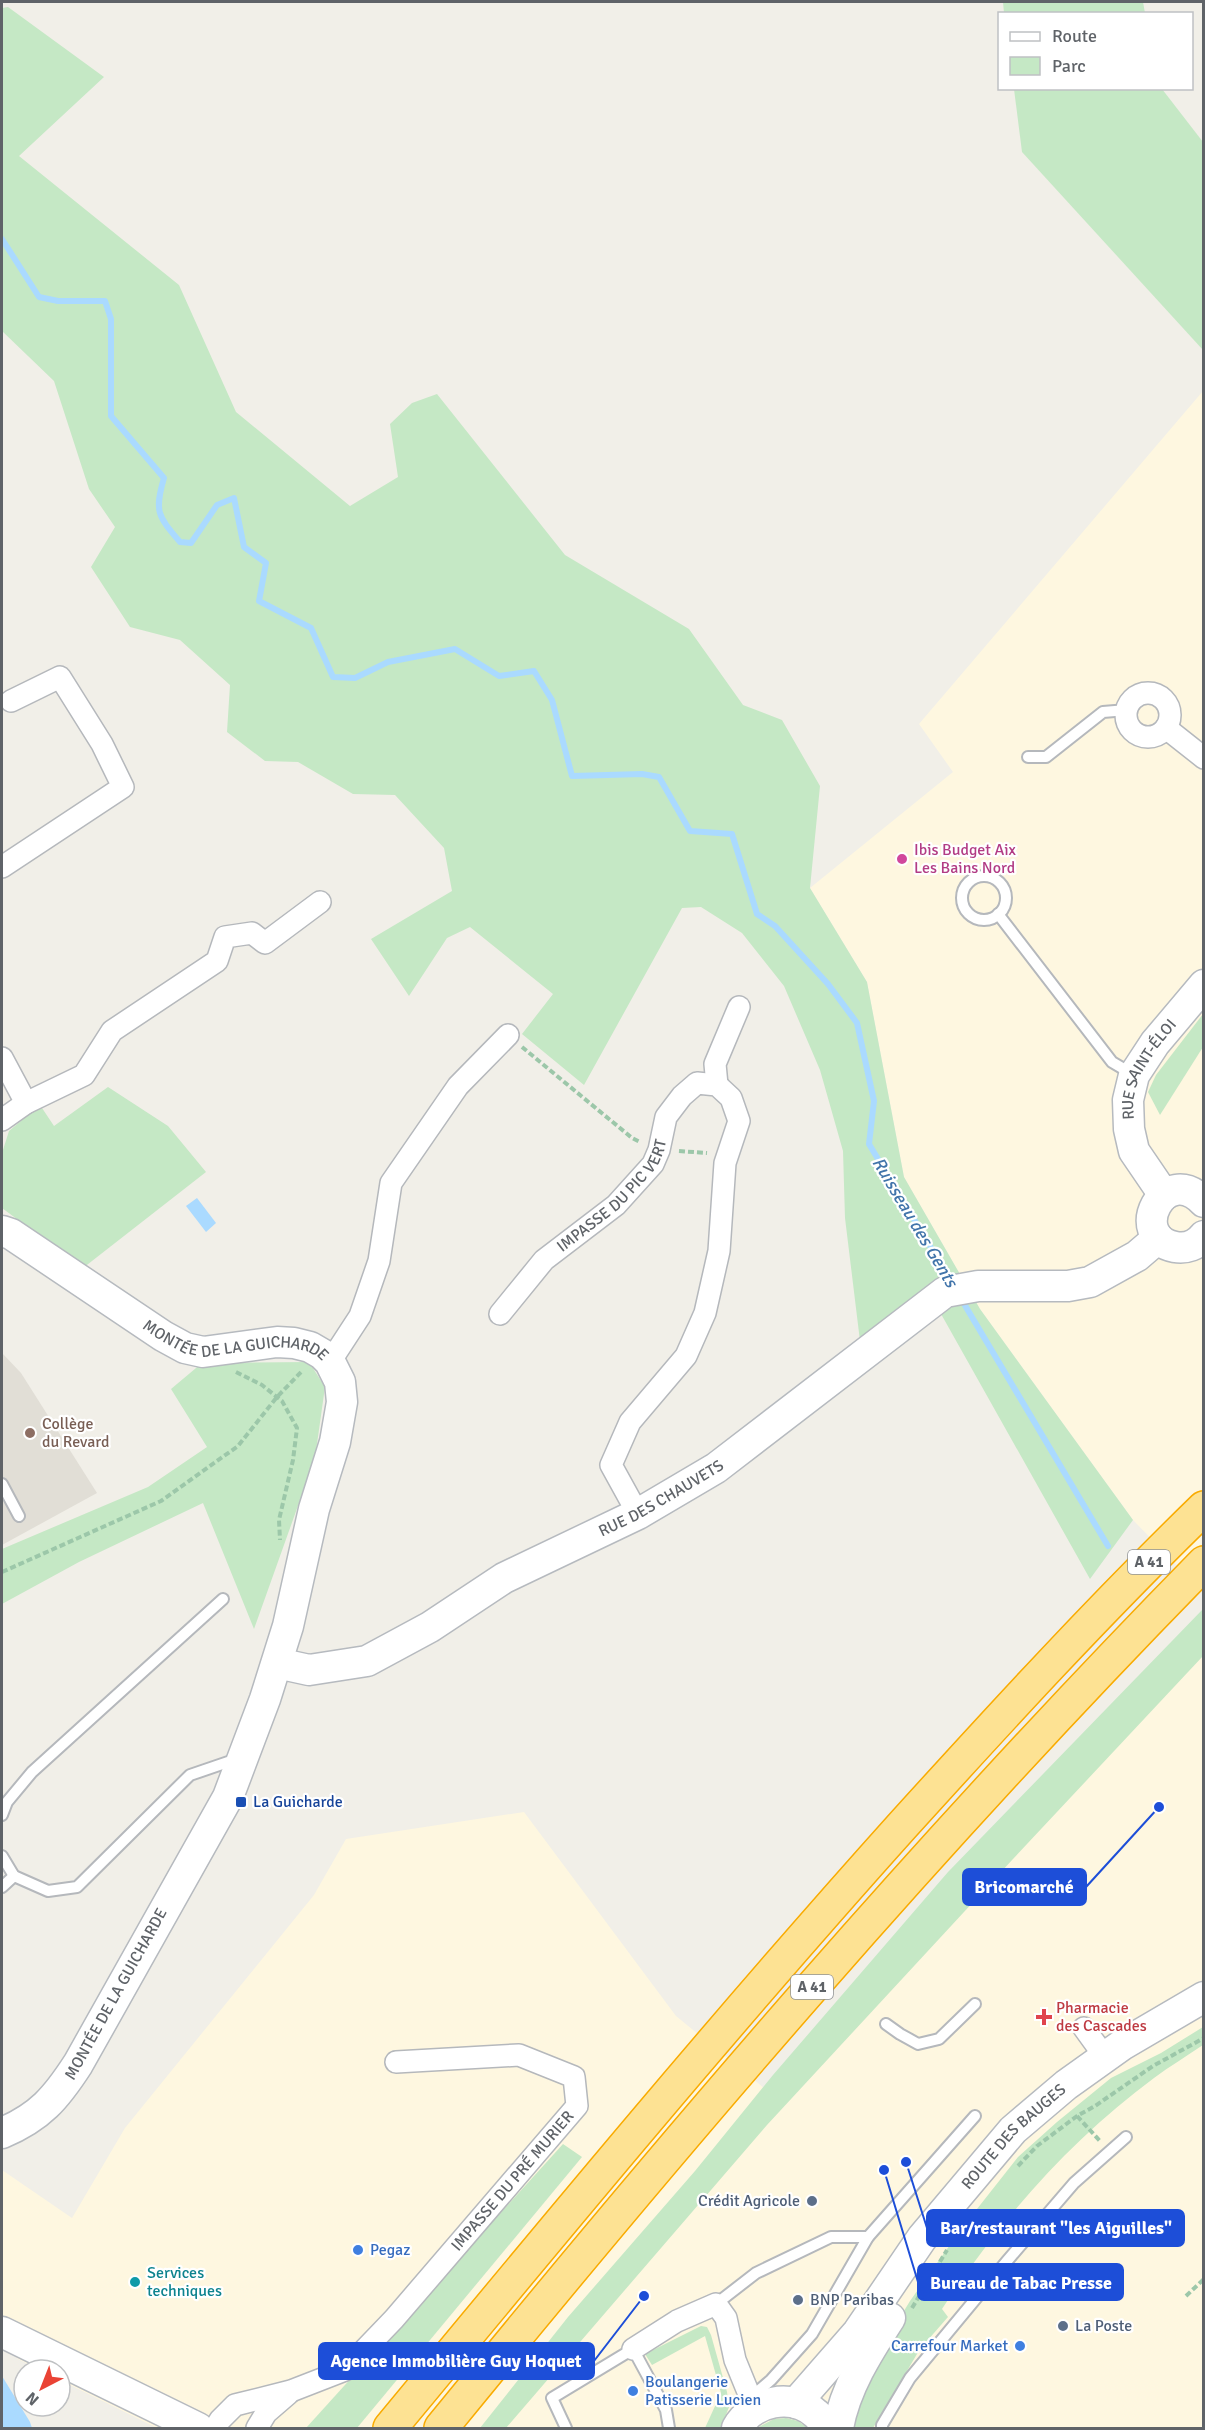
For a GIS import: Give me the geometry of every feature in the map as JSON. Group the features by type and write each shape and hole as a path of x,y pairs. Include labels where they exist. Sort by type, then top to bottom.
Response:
{"highway":[{"name":"A 41","path":"390,2428 601,2172 798,1942 1047,1668 1203,1508"},
{"name":"A 41","path":"441,2428 634,2193 826,1971 989,1788 1203,1563"}],"main road":[{"name":"RUE SAINT-ÉLOI","path":"1164,1195 1134,1151 1129,1129 1128,1100 1134,1075 1155,1043 1203,985"},
{"path":"1203,1202 1190,1191 1172,1191 1158,1200 1151,1215 1151,1223 1158,1238 1171,1246 1179,1248 1195,1244 1203,1236"},
{"name":"MONTÉE DE LA GUICHARDE","path":"5,1229 163,1336 185,1348 203,1352 277,1342 294,1343 322,1356 340,1382 342,1402 335,1442 277,1631 189,1864"},
{"name":"RUE DES CHAUVETS","path":"277,1663 309,1670 366,1661 430,1627 504,1578 638,1514 716,1468 954,1290 978,1286 1068,1286 1090,1282 1137,1256 1158,1238"},
{"name":"MONTÉE DE LA GUICHARDE","path":"2,2133 36,2114 58,2095 78,2064 228,1797 277,1663 277,1631 282,1577 314,1509"},
{"path":"277,1631 291,1635 306,1652 351,1665"},
{"name":"ROUTE DES BAUGES","path":"796,2403 858,2332 922,2238 1013,2130 1066,2085 1203,1997"},
{"name":"ROUTE DES BAUGES","path":"838,2428 852,2384 875,2340 934,2252 1018,2150 1069,2105 1112,2072 1203,2018"},
{"path":"2,2332 198,2428"},
{"path":"747,2412 775,2401 796,2403 815,2412 828,2428"}],"street":[{"path":"2,867 123,787 102,744 60,676 11,701"},
{"path":"1141,694 1155,694 1161,697 1170,708 1171,715 1166,728 1154,736 1139,735 1128,725 1127,710 1135,697 1141,694"},
{"path":"1166,728 1203,759"},
{"path":"2,1120 26,1103 84,1076 112,1031 217,961 225,937 252,933 265,943 320,902"},
{"path":"638,1514 611,1465 630,1422 686,1356 705,1313 719,1251 725,1163 739,1121 731,1098 717,1085 716,1064 739,1007"},
{"path":"322,1356 360,1316 379,1262 391,1183 459,1086 508,1035"},
{"path":"2,1058 26,1103"},
{"name":"IMPASSE DU PIC VERT","path":"500,1314 544,1260 616,1205 653,1164 659,1150 666,1117 682,1096 697,1083 717,1085"},
{"path":"1084,2028 1105,2058"},
{"name":"IMPASSE DU PRÉ MURIER","path":"215,2428 235,2405 291,2391 345,2370 394,2319 577,2106 574,2078 519,2055 396,2062"},
{"path":"633,2349 677,2321 716,2304 726,2318 747,2412"},
{"name":"IMPASSE DU PRÉ MURIER","path":"256,2428 266,2413 291,2391"}],"lane":[{"path":"1028,757 1046,757 1103,712 1127,710"},
{"path":"985,876 999,882 1003,888 1005,902 998,914 986,920 972,916 967,911 962,898 963,891 971,880 985,876"},
{"path":"998,914 1112,1062 1134,1075"},
{"path":"2,1485 19,1516"},
{"path":"2,1815 7,1802 32,1772 223,1599"},
{"path":"2,1856 14,1876 48,1891 77,1887 190,1775 226,1768"},
{"path":"2,1887 14,1876"},
{"path":"886,2024 918,2044 939,2038 975,2004"},
{"path":"747,2412 771,2380 812,2334 868,2237 975,2115"},
{"path":"882,2428 910,2378 1007,2261 1074,2183 1126,2137"},
{"path":"716,2304 756,2273 831,2237 868,2237"},
{"path":"566,2428 552,2398 633,2349 666,2410 669,2428"}],"path":[{"path":"508,1035 632,1138 659,1150 729,1154"},
{"path":"2,1572 161,1501 238,1446 277,1397 309,1362 322,1356"},
{"path":"277,1397 282,1401 297,1428 293,1460 279,1520 282,1577"},
{"path":"1013,2171 1037,2146 1077,2116 1153,2066 1203,2038"},
{"path":"1079,2117 1091,2131"},
{"path":"911,2310 951,2244"},
{"path":"1186,2296 1203,2280"}],"shaded area":[{"path":"1203,391 1203,1592 1133,1520 980,1309 904,1177 867,982 810,888 953,772 919,724"},
{"name":"Collège du Revard","path":"2,1353 21,1373 97,1493 2,1545"},
{"path":"1203,1635 1203,2428 157,2428 72,2386 72,2358 17,2358 2,2344 2,2170 72,2218 125,2128 314,1895 346,1839 524,1812 676,2016 770,2093"}],"green space":[{"path":"1003,2 1143,2 1145,12 1004,12"},
{"path":"8,7 104,77 19,156 179,285 236,412 350,506 398,477 390,424 412,403 437,394 565,555 689,629 743,705 782,720 820,786 810,888 867,982 904,1177 980,1309 1133,1520 1090,1579 927,1289 860,1341 845,1218 843,1151 820,1070 784,986 742,933 701,907 682,908 584,1085 522,1034 553,994 470,927 447,938 409,996 371,939 452,891 444,848 395,795 353,794 298,762 265,761 227,732 230,685 180,640 130,627 91,567 115,527 89,489 54,381 2,331 2,8"},
{"path":"1014,90 1163,90 1203,142 1203,350 1022,152"},
{"path":"1203,1014 1203,1047 1160,1115 1148,1092 1156,1075"},
{"path":"108,1087 168,1126 206,1172 83,1268 2,1208 2,1153 9,1131 40,1105 54,1126"},
{"path":"309,1362 325,1387 315,1458 254,1629 203,1503 79,1562 2,1604 2,1549 148,1487 207,1447 171,1389 202,1363"},
{"path":"1203,1609 1203,1656 767,2125 506,2428 480,2428 568,2317 948,1872"},
{"path":"1203,2027 1203,2045 1123,2102 1065,2155 1038,2184 987,2244 964,2276 942,2309 948,2317 920,2349 873,2428 853,2428 859,2396 879,2352 910,2301 962,2228 1018,2157 1111,2078 1161,2053"},
{"path":"563,2144 582,2157 357,2428 306,2428"},
{"path":"701,2326 707,2327 711,2335 727,2392 729,2407 721,2428 705,2428 721,2393 705,2336 652,2365 645,2354"},
{"path":"786,2418 798,2421 808,2428 757,2428 774,2419"}],"water":[{"path":"197,1198 216,1223 206,1232 186,1206"},
{"path":"2,2376 12,2392 12,2418 28,2418 32,2428 2,2428"}],"waterway":[{"name":"Ruisseau des Gents","path":"2,239 39,297 58,301 105,301 111,319 111,416 164,478 159,506 167,526 180,542 191,543 217,505 234,498 244,547 266,563 259,601 311,628 333,677 355,678 388,662 455,649 499,676 534,671 552,700 572,776 642,774 659,777 690,831 732,834 757,914 775,926 828,984 857,1023 874,1101 869,1144 952,1283"},
{"name":"Ruisseau des Gents","path":"960,1297 1108,1546"}],"place":[{"name":"Ibis Budget Aix Les Bains Nord","path":"902,859"},
{"name":"Collège du Revard","path":"30,1433"},
{"name":"La Guicharde","path":"241,1802"},
{"name":"Bricomarché","path":"1159,1807"},
{"name":"Pharmacie des Cascades","path":"1044,2017"},
{"name":"Bar/restaurant \"les Aiguilles\"","path":"906,2162"},
{"name":"Bureau de Tabac Presse","path":"884,2170"},
{"name":"Crédit Agricole","path":"812,2201"},
{"name":"Pegaz","path":"358,2250"},
{"name":"Services techniques","path":"135,2282"},
{"name":"Agence Immobilière Guy Hoquet","path":"644,2296"},
{"name":"BNP Paribas","path":"798,2300"},
{"name":"La Poste","path":"1063,2326"},
{"name":"Carrefour Market","path":"1020,2346"},
{"name":"Boulangerie Patisserie Lucien","path":"633,2391"}]}
